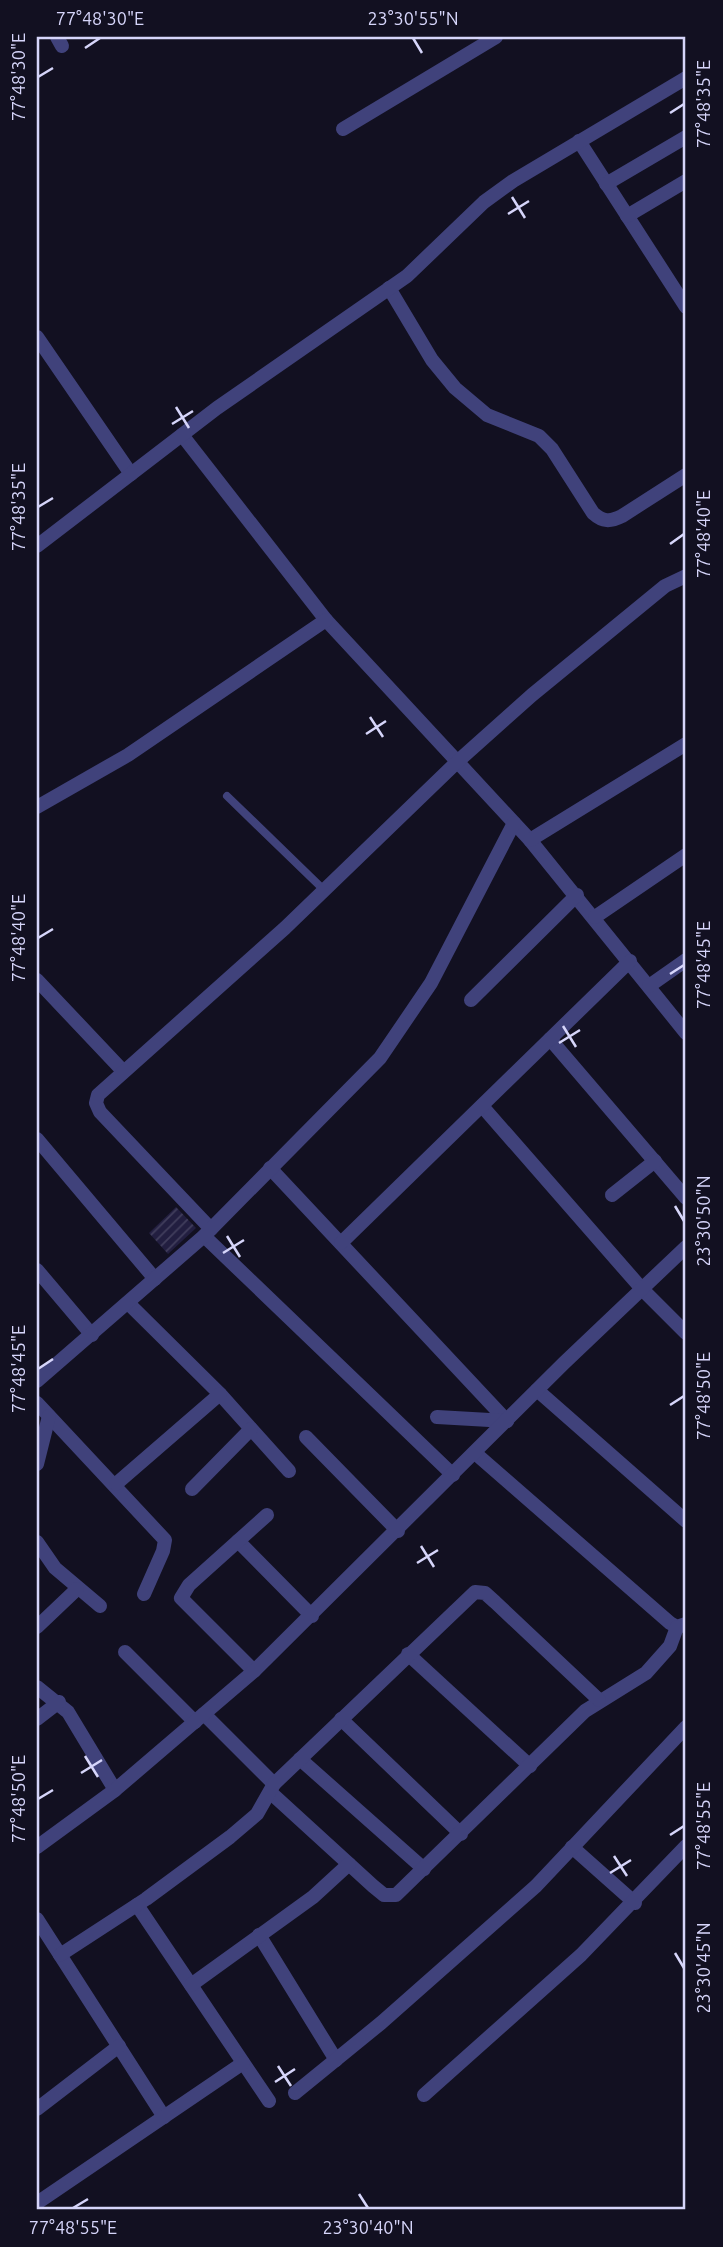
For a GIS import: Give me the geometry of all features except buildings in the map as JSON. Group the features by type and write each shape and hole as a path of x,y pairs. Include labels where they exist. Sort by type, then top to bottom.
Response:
{"street":[{"path":"342,130 496,37"},
{"path":"37,545 182,435 407,276 484,202 579,141 686,78"},
{"path":"607,184 686,137"},
{"path":"579,141 686,307"},
{"path":"627,216 686,181"},
{"path":"389,288 432,360 455,388 487,415 539,436 552,449 600,520 611,521 622,516 686,475"},
{"path":"37,337 131,474"},
{"path":"182,435 326,620 530,840 595,917 686,1033"},
{"path":"453,1475 207,1233 100,1112 96,1103 98,1095 324,890 457,762 532,695 665,586 686,576"},
{"path":"37,807 128,755 326,620"},
{"path":"530,840 686,744"},
{"path":"37,1381 207,1233 364,1075 399,1033 431,983 514,823"},
{"path":"595,917 686,855"},
{"path":"471,1000 577,895"},
{"path":"649,986 686,960"},
{"path":"341,1244 630,961"},
{"path":"37,980 123,1071"},
{"path":"550,1039 686,1198"},
{"path":"482,1105 642,1289 686,1333"},
{"path":"38,1142 155,1279"},
{"path":"612,1195 655,1161"},
{"path":"270,1168 507,1421"},
{"path":"37,1847 115,1790 254,1671 398,1531 537,1390 686,1247"},
{"path":"37,1270 92,1335"},
{"path":"128,1304 220,1394 289,1471"},
{"path":"537,1390 686,1521"},
{"path":"116,1484 220,1394"},
{"path":"37,1403 165,1539 163,1551 144,1594"},
{"path":"37,1464 49,1416"},
{"path":"437,1417 507,1421"},
{"path":"192,1489 251,1429"},
{"path":"306,1437 398,1531"},
{"path":"125,1651 384,1895 390,1897 401,1892 599,1700 646,1673 670,1646 682,1625 475,1453"},
{"path":"254,1671 181,1598 189,1585 267,1515"},
{"path":"238,1541 312,1616"},
{"path":"37,1542 55,1568 77,1590 100,1606"},
{"path":"37,1627 77,1590"},
{"path":"60,1955 136,1905 257,1814 272,1788 300,1759 475,1592 485,1593 599,1700"},
{"path":"408,1654 530,1766"},
{"path":"37,1687 59,1702 115,1790"},
{"path":"37,1719 59,1702"},
{"path":"341,1718 461,1834"},
{"path":"295,2093 536,1886 686,1727"},
{"path":"300,1759 424,1869"},
{"path":"424,2095 530,2002 635,1903 686,1846"},
{"path":"572,1847 635,1903"},
{"path":"191,1985 313,1897 349,1864"},
{"path":"136,1905 269,2101"},
{"path":"37,1919 164,2117"},
{"path":"259,1935 336,2060"},
{"path":"38,2104 119,2046"},
{"path":"37,2203 243,2063"}],"lane":[{"path":"227,796 324,890"}]}
